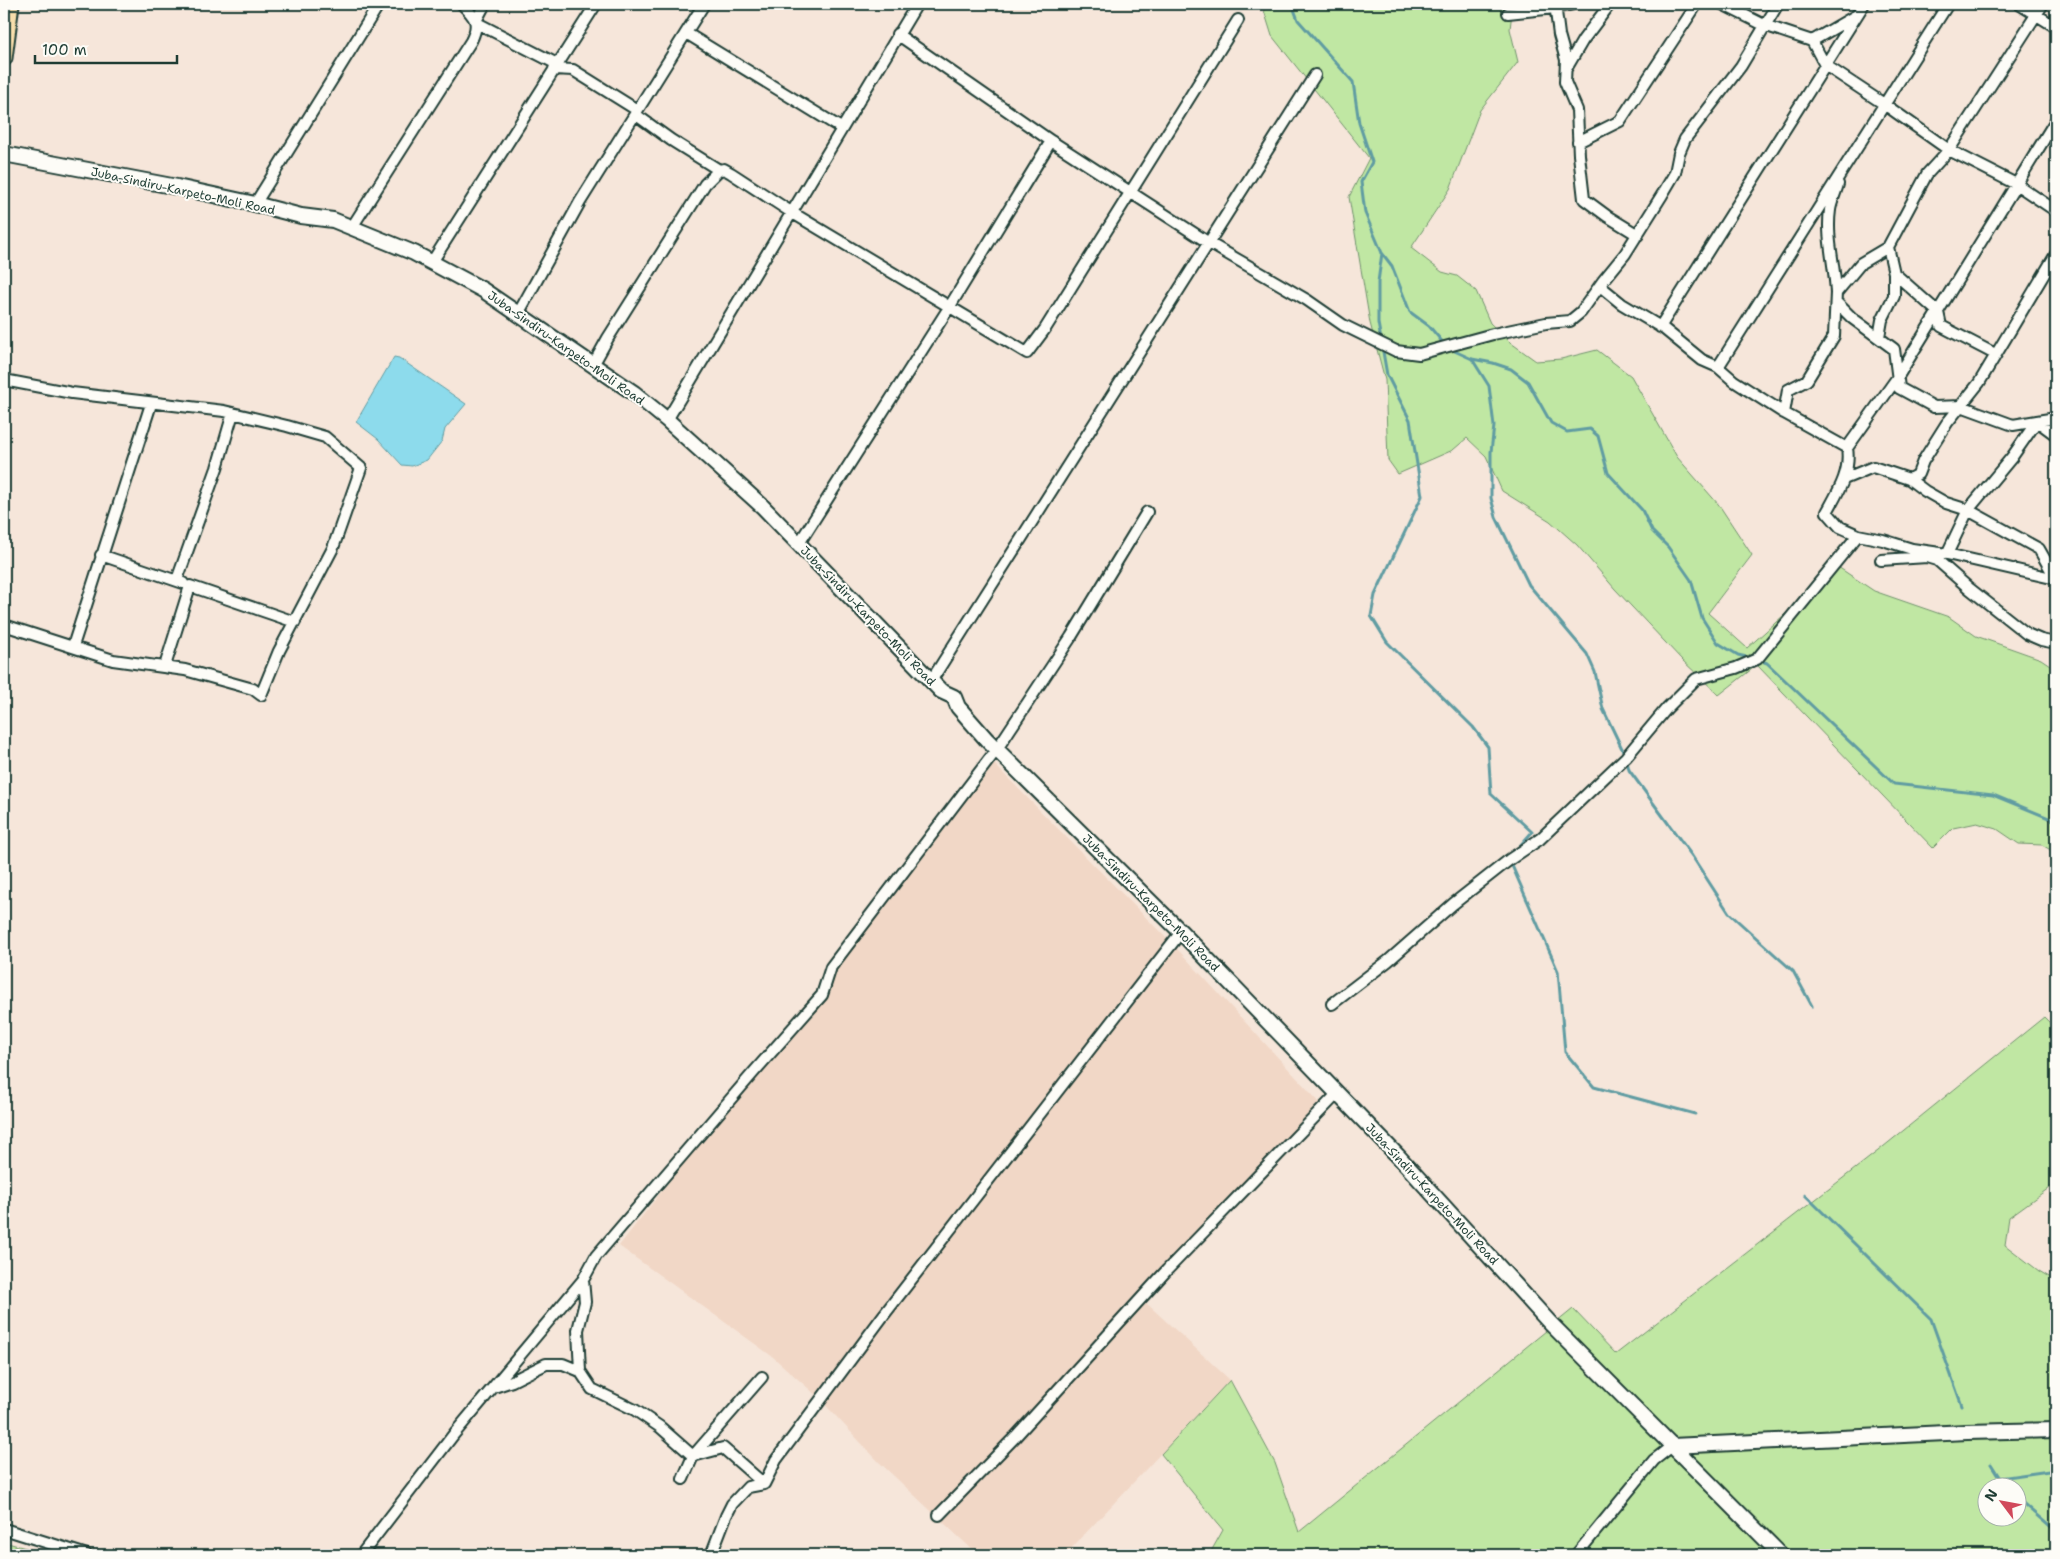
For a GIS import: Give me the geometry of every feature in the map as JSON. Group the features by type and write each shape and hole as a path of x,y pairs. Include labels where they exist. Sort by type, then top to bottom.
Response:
{"main road":[{"path":"4,58 11,4"},
{"name":"Juba-Sindiru-Karpeto-Moli Road","path":"4,154 255,204 301,216 333,220 352,227 432,262 483,290 634,393 762,506 941,691 954,697 958,707 997,750 1181,932 1398,1156 1550,1323 1781,1555"},
{"path":"1672,1446 1967,1432 2056,1430"}],"street":[{"path":"255,204 379,4"},
{"path":"462,4 476,22 555,66 573,70 636,112 671,140 719,170 731,173 791,212 1027,353 1045,329 1238,20"},
{"path":"352,227 471,41 476,22 485,4"},
{"path":"432,262 596,4"},
{"path":"518,314 580,202 704,4"},
{"path":"666,420 897,34 917,4"},
{"path":"1508,14 1574,4"},
{"path":"1565,70 1583,40 1610,4"},
{"path":"1578,142 1620,120 1697,4"},
{"path":"1722,4 1764,25 1812,41 1825,66 1884,104 1949,150 2016,184 2056,211"},
{"path":"897,34 1052,141 1209,243 1307,300 1344,325 1396,351 1418,354 1493,334 1546,323 1570,321 1582,312 1638,235 1675,173 1679,154 1685,139 1741,66 1778,4"},
{"path":"1660,326 1864,4"},
{"path":"1718,367 1948,4"},
{"path":"2019,4 2056,27"},
{"path":"1836,298 1861,263 1888,247 1927,174 1949,150 2043,4"},
{"path":"1555,6 1558,35 1566,60 1565,82 1577,110 1578,142 1584,199 1638,235"},
{"path":"1812,41 1858,14"},
{"path":"686,33 841,128"},
{"path":"1784,413 1788,390 1807,380 1834,336 1836,298 1835,270 1830,250 1830,209 1842,172 1905,74"},
{"path":"931,681 1315,75"},
{"path":"2056,120 1897,378 1847,448 1849,459 1844,479 1827,512 1840,527 1858,536 2056,579"},
{"path":"798,545 1052,141"},
{"path":"593,365 705,184 719,170"},
{"path":"1878,337 1882,320 1894,296 1894,273 1888,247"},
{"path":"1909,479 1918,474 1923,461 1947,423 1979,383 2056,254"},
{"path":"1894,273 1938,312 1941,326 1995,354"},
{"path":"1600,286 1622,304 1660,326 1702,360 1718,367 1734,381 1784,413 1847,448"},
{"path":"1836,298 1852,318 1894,349 1899,388 1934,407 1961,406 2013,424 2056,418"},
{"path":"4,380 72,394 233,413 325,437 362,468 333,548 279,651 261,695 253,690 185,670 113,660 4,625"},
{"path":"72,646 151,404"},
{"path":"177,580 233,413"},
{"path":"2037,421 2056,435"},
{"path":"1947,554 1968,510 2012,457 2037,421"},
{"path":"1844,479 1873,467 1909,479 1924,491 1946,503 1968,510 2038,549 2056,579"},
{"path":"361,1555 420,1476 582,1280 596,1256 822,995 831,967 997,750 1071,637 1147,512"},
{"path":"1332,1004 1388,961 1453,904 1509,860 1540,839 1626,757 1667,708 1696,679 1736,668 1757,659 1858,536"},
{"path":"101,555 295,622"},
{"path":"1881,560 1927,557 1937,560 2027,634 2040,640 2056,643"},
{"path":"165,666 190,586"},
{"path":"764,1484 776,1460 883,1316 1181,932"},
{"path":"939,1515 1016,1436 1174,1263 1338,1094"},
{"path":"582,1280 585,1302 578,1330 580,1371 592,1389 635,1410 660,1427 694,1456"},
{"path":"493,1387 512,1381 546,1364 563,1364 580,1371"},
{"path":"683,1479 694,1456 762,1377"},
{"path":"1576,1555 1654,1460 1672,1446"},
{"path":"694,1456 723,1448 764,1484"},
{"path":"710,1555 732,1504 748,1487 764,1484"},
{"path":"4,1528 87,1555"}],"shaded area":[{"path":"994,764 1182,954 1321,1104 1144,1301 1230,1380 1065,1555 978,1555 879,1462 817,1396 773,1357 619,1246"}],"green space":[{"path":"1262,4 1513,4 1510,29 1518,62 1480,110 1450,189 1411,248 1442,272 1457,276 1476,291 1490,323 1511,343 1536,361 1561,359 1597,350 1631,376 1677,457 1719,505 1752,555 1708,613 1747,648 1838,567 1874,591 1949,617 1976,636 2041,659 2056,669 2056,853 2042,845 2019,844 1997,829 1977,823 1953,828 1933,848 1757,665 1719,695 1682,660 1615,589 1577,545 1550,521 1502,491 1486,456 1467,438 1453,450 1398,474 1388,460 1385,380 1370,323 1349,197 1369,158 1272,36"},
{"path":"2044,1017 2056,1029 2056,1183 2009,1217 2005,1245 2039,1271 2056,1281 2056,1555 1209,1555 1223,1530 1161,1454 1230,1380 1275,1463 1299,1532 1573,1309 1616,1354 1878,1151"},
{"path":"4,1542 51,1555 4,1555"}],"water":[{"path":"394,357 399,358 466,404 445,429 442,441 427,460 412,466 402,465 378,439 356,422"}],"waterway":[{"path":"1292,4 1298,20 1353,82 1359,123 1372,162 1361,182 1365,213 1382,253 1378,282 1378,323 1381,340"},
{"path":"1382,253 1392,266 1410,312 1429,326 1445,345"},
{"path":"1382,346 1387,375 1410,420 1422,496 1375,595 1371,616 1387,642 1473,727 1488,747 1491,794 1532,832 1518,848"},
{"path":"1450,349 1472,359 1511,369 1528,382 1551,423 1567,432 1590,429 1598,436 1608,473 1642,510 1652,531 1668,547 1691,580 1702,618 1718,643 1738,655 1751,658"},
{"path":"1472,359 1489,386 1494,426 1491,452 1491,498 1496,517 1529,585 1587,654 1595,672 1603,709 1626,757 1629,770 1692,856 1729,913 1793,971 1812,1006"},
{"path":"1759,660 1767,663 1894,784 1993,795 2056,821"},
{"path":"1510,861 1558,971 1565,1052 1594,1087 1695,1114"},
{"path":"1805,1195 1931,1319 1962,1406"},
{"path":"1991,1464 1999,1476"},
{"path":"2014,1476 2056,1470"},
{"path":"2028,1508 2056,1532"}]}
